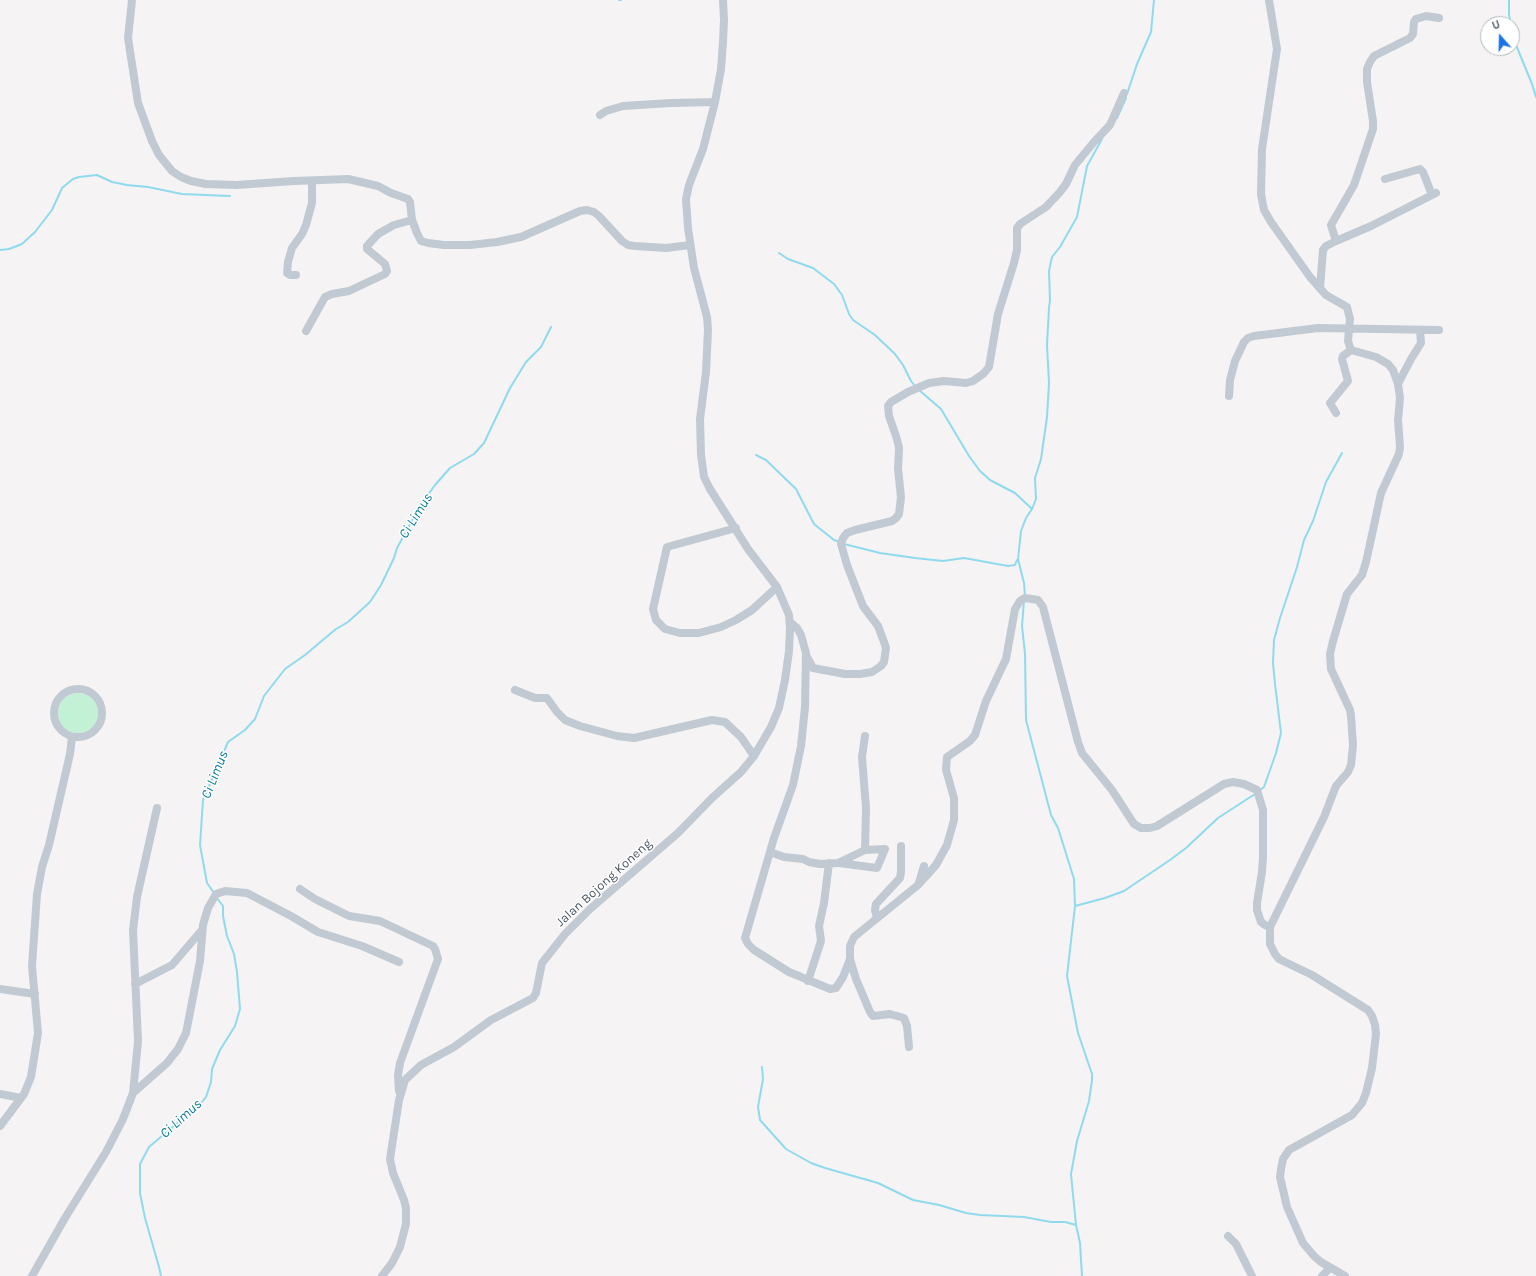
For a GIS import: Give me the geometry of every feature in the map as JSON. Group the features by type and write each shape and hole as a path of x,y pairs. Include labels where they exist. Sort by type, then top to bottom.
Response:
{"street":[{"path":"132,0 128,38 138,103 152,141 160,155 172,170 181,177 206,184 236,185 348,179 378,186 391,193 406,197 408,199 410,202 412,220 421,241 444,245 470,245 497,242 521,237 580,211 587,210 594,212 622,241 628,245 666,248 690,245"},
{"path":"723,0 723,42 715,102 703,149 689,185 686,199 690,245 697,281 707,317 708,330 706,372 700,419 702,468 710,489 736,528 748,549 777,587 752,610 721,627 699,633 680,633 665,629 656,620 653,609 667,547 736,528"},
{"path":"1269,0 1277,55 1262,149 1260,176 1262,203 1271,222 1303,268 1326,295 1347,307 1350,312 1348,341 1351,350"},
{"path":"1336,241 1332,225 1354,185 1372,129 1373,121 1367,82 1370,62 1374,56 1410,38 1413,34 1414,22 1416,19 1426,16 1438,18"},
{"path":"790,622 797,628 801,636 813,668 834,673 866,674 877,669 884,662 886,648 884,642 878,626 861,601 847,565 841,544 847,533 892,521 900,514 901,498 898,469 898,439 889,416 888,406 891,402 908,392 929,383 944,381 966,383 973,381 983,374 989,367 998,314 1017,250 1017,228 1020,224 1046,207 1060,192 1066,184 1075,165 1110,125 1124,93"},
{"path":"600,115 624,106 671,102 715,102"},
{"path":"1320,288 1323,250 1326,246 1371,226 1434,194 1420,169 1385,179"},
{"path":"296,275 290,275 287,273 288,262 292,248 302,234 306,225 312,203 312,180"},
{"path":"306,331 325,297 344,292 385,274 388,271 385,264 367,249 366,246 378,234 394,225 412,220"},
{"path":"1229,396 1230,380 1235,361 1244,342 1248,338 1293,330 1318,328 1438,330"},
{"path":"1398,384 1421,343 1420,330"},
{"path":"1346,1276 1330,1268 1308,1250 1293,1224 1283,1192 1280,1177 1281,1168 1283,1159 1289,1150 1352,1115 1362,1103 1372,1068 1376,1034 1375,1025 1368,1010 1312,975 1280,959 1275,954 1270,944 1270,927 1321,824 1336,786 1348,772 1351,765 1353,745 1352,716 1331,669 1330,654 1347,594 1359,579 1366,562 1381,493 1399,454 1400,447 1398,420 1400,398 1398,384 1392,370 1383,360 1351,350"},
{"path":"1336,413 1330,403 1348,381 1342,359 1343,356 1351,350"},
{"name":"Jalan Bojong Koneng","path":"382,1276 392,1263 400,1247 407,1217 404,1200 393,1173 390,1159 399,1100 405,1080 416,1069 459,1043 491,1020 532,998 536,993 542,963 565,934 590,909 678,833 712,798 741,772 754,756 772,727 785,680 789,651 790,622 777,587"},
{"path":"909,1047 904,1018 890,1014 873,1016 870,1012 856,979 850,959 850,946 854,937 918,885 940,858 947,845 955,815 954,798 946,770 947,757 970,741 975,735 986,701 1006,659 1015,609 1020,601 1025,598 1040,601 1043,607 1082,753 1108,784 1134,824 1141,828 1157,826 1224,784 1233,782 1244,784 1258,790 1263,810 1264,856 1257,910 1261,922 1265,926 1270,927"},
{"path":"806,652 805,707 801,746 793,785 770,852 745,938 754,950 789,972 830,990 836,988 843,977 850,959"},
{"path":"79,689 85,690 95,695 99,700 102,705 103,717 98,728 94,732 84,737 72,737 62,731 55,722 54,716 56,704 68,691 79,689"},
{"path":"515,690 535,698 547,698 565,720 580,726 617,736 634,738 654,735 712,720 725,722 741,737 754,756"},
{"path":"865,736 862,757 866,808 865,850"},
{"path":"0,1126 21,1098 31,1077 38,1033 32,966 37,894 42,867 49,844 70,754 72,737"},
{"path":"32,1276 65,1218 106,1152 123,1119 133,1092 138,1041 133,930 137,897 157,808"},
{"path":"877,918 875,910 876,904 900,878 902,846"},
{"path":"770,852 784,857 802,859 820,864 838,863 877,868 885,849 865,850 838,863"},
{"path":"808,981 821,941 819,926 824,903 829,863"},
{"path":"918,885 924,866"},
{"path":"300,889 315,899 349,916 380,921 433,946 437,953 438,959 400,1063 398,1074 399,1100"},
{"path":"133,1092 166,1063 178,1049 186,1033 200,961 203,930 208,908 216,894 225,891 247,893 318,932 362,946 398,962"},
{"path":"135,984 172,965 203,930"},
{"path":"0,989 35,994"},
{"path":"0,1094 21,1098"},
{"path":"1228,1236 1236,1244 1252,1276"},
{"path":"1322,1276 1330,1268"}],"green space":[{"path":"78,693 92,699 98,713 92,727 78,733 64,727 58,713 64,699"}],"waterway":[{"path":"1127,94 1137,64 1151,32 1154,0"},
{"path":"1509,0 1509,16"},
{"path":"1520,55 1536,97"},
{"path":"1117,118 1126,98"},
{"path":"1025,596 1024,583 1018,559 1021,531 1036,499 1035,478 1041,459 1047,417 1049,383 1047,345 1050,300 1049,271 1052,257 1060,247 1077,217 1087,166 1102,139"},
{"path":"0,250 9,249 22,244 35,232 52,210 62,188 73,179 79,177 97,175 112,182 182,194 230,196"},
{"path":"779,253 788,259 813,268 834,284 842,295 849,314 853,320 875,335 895,354 915,386"},
{"name":"Ci Limus","path":"214,893 207,883 200,845 203,800 228,742 245,730 255,719 264,696 285,669 305,655 336,629 348,622 370,602 381,585 394,558 397,548 420,506 435,485 450,468 474,454 484,443 510,388 526,362 541,347 551,327"},
{"path":"919,390 941,409 969,456 980,471 990,480 1015,493 1032,509"},
{"path":"1260,790 1264,787 1276,753 1281,733 1273,663 1274,640 1304,540 1313,521 1326,482 1342,453"},
{"path":"756,455 766,460 796,489 814,524 834,540 840,542"},
{"path":"844,544 880,553 943,561 964,558 1008,566 1015,565 1017,560"},
{"path":"1024,600 1022,626 1025,654 1026,720 1051,815 1058,828 1074,879 1075,906 1067,976 1078,1033 1092,1074 1089,1101 1077,1141 1071,1174 1076,1225 1080,1243 1082,1276"},
{"path":"1075,906 1124,891 1186,848 1218,818 1255,794"},
{"name":"Ci Limus","path":"161,1276 145,1218 140,1193 140,1164 149,1147 206,1097 211,1082 212,1069 220,1050 235,1026 240,1009 234,954 227,936 223,916 223,906 216,897"},
{"path":"762,1067 763,1079 758,1107 760,1120 786,1149 811,1163 878,1183 913,1200 939,1205 966,1213 1024,1217 1051,1222 1065,1222 1076,1225"}]}
